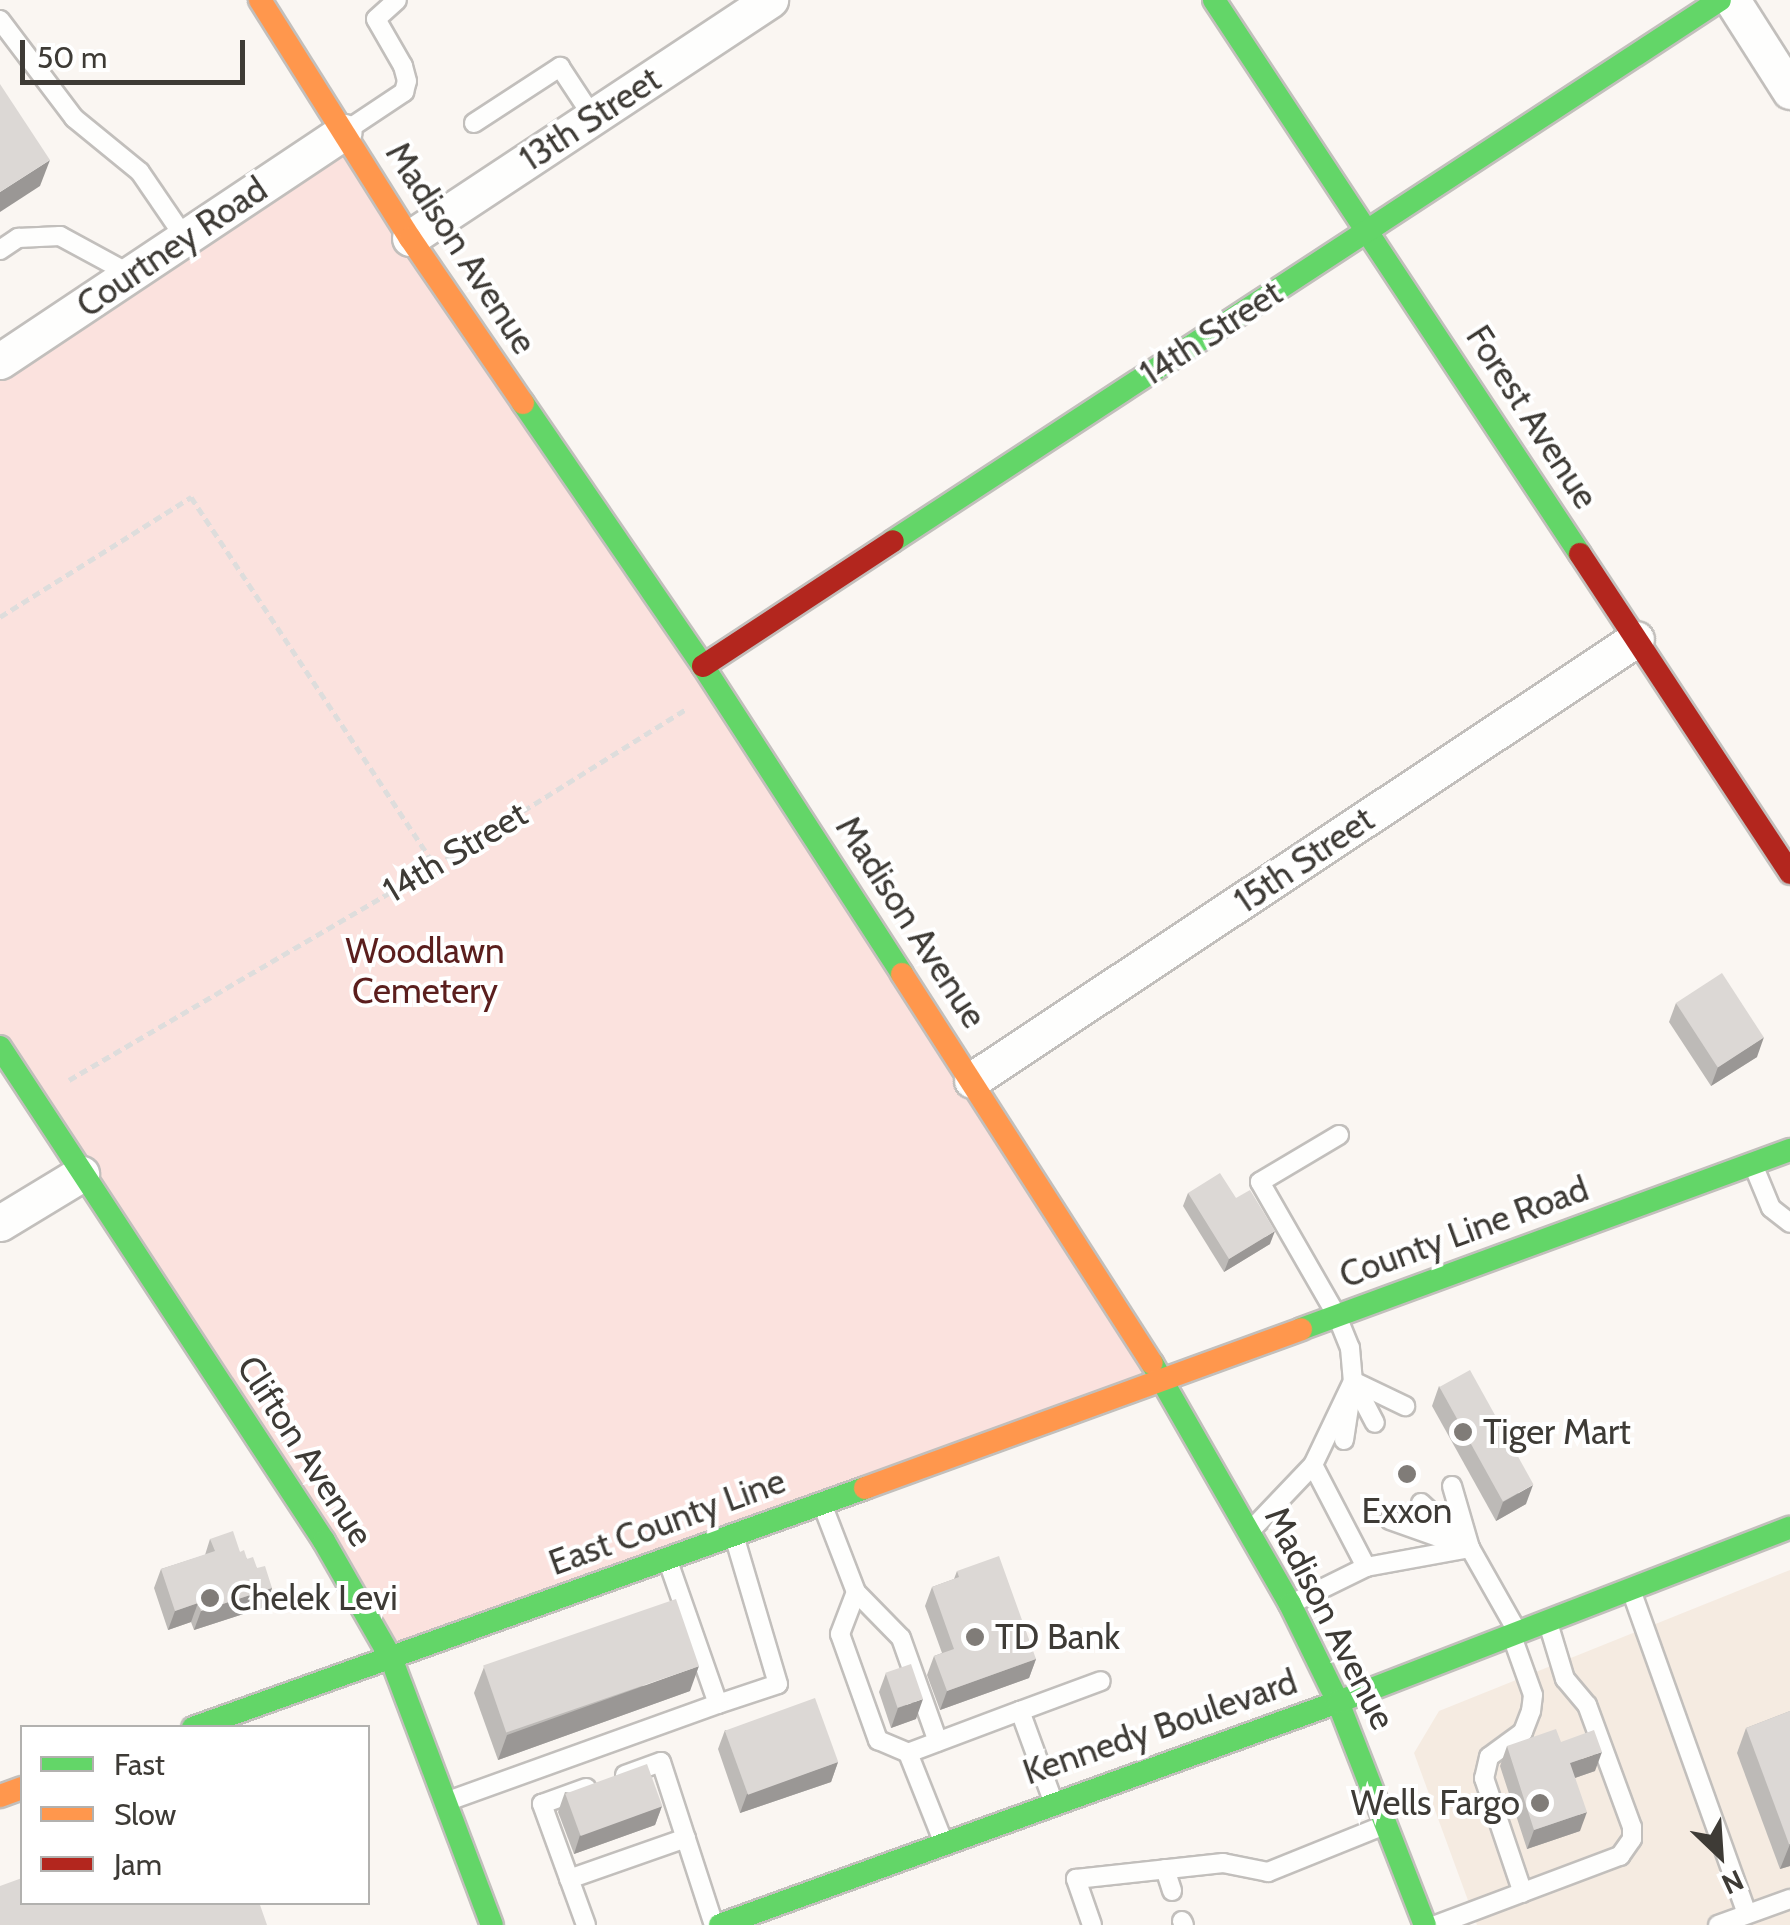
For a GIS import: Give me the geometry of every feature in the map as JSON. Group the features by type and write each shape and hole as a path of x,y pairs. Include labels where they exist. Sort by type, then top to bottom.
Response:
{"main road":[{"name":"Madison Avenue","path":"260,0 410,238 703,666 1163,1380 1290,1604 1338,1702 1425,1925"},
{"name":"Forest Avenue","path":"1214,0 1790,873"},
{"name":"14th Street","path":"703,666 1720,0"},
{"name":"Clifton Avenue","path":"0,1047 324,1541 391,1658 492,1925"},
{"name":"County Line Road","path":"1163,1380 1790,1150"},
{"name":"East County Line","path":"202,1725 1163,1380"},
{"name":"Kennedy Boulevard","path":"717,1925 1338,1702 1790,1528"}],"street":[{"name":"13th Street","path":"410,238 770,0"},
{"path":"1732,0 1790,90"},
{"name":"Courtney Road","path":"0,361 344,132"},
{"name":"15th Street","path":"972,1080 1636,640"},
{"path":"0,1223 81,1174"}],"lane":[{"path":"344,132 404,92 407,81 403,66 376,19 397,0"},
{"path":"0,20 74,118 140,172 185,238"},
{"path":"474,123 560,67 593,117"},
{"path":"0,250 18,238 60,236 130,275"},
{"path":"1339,1135 1260,1182 1337,1316 1350,1348 1353,1381 1344,1440"},
{"path":"1752,1164 1771,1208 1790,1223"},
{"path":"1353,1381 1405,1406"},
{"path":"1353,1381 1376,1423"},
{"path":"1249,1532 1313,1464 1353,1381"},
{"path":"1313,1464 1366,1568"},
{"path":"1452,1486 1470,1548 1515,1636 1533,1696 1523,1732 1489,1757 1484,1778 1523,1893"},
{"path":"1421,1503 1470,1548"},
{"path":"822,1504 856,1592 901,1638 938,1742"},
{"path":"1390,1520 1470,1548"},
{"path":"446,1802 778,1684 734,1536"},
{"path":"1290,1604 1366,1568 1470,1548"},
{"path":"668,1559 718,1704"},
{"path":"1630,1588 1747,1914"},
{"path":"856,1592 840,1634 878,1740 908,1753 1101,1681"},
{"path":"1436,1925 1620,1856 1632,1839 1632,1827 1588,1705 1565,1679 1548,1622"},
{"path":"1020,1712 1054,1802"},
{"path":"908,1753 943,1842"},
{"path":"586,1925 542,1804 660,1762 717,1925"},
{"path":"1092,1925 1076,1879 1223,1863 1268,1872 1387,1824"},
{"path":"569,1880 686,1838"},
{"path":"1164,1869 1172,1892"},
{"path":"1718,1925 1790,1899"}],"path":[{"path":"0,617 191,498 435,866"},
{"name":"14th Street","path":"34,1100 435,866 717,690"}],"shaded area":[{"path":"1790,1570 1790,1925 1477,1925 1414,1753 1439,1711"}],"green space":[{"name":"Woodlawn Cemetery","path":"344,132 1163,1380 391,1658 0,1047 0,361"}],"building":[{"path":"0,84 50,160 0,192"},
{"path":"1722,973 1764,1038 1718,1068 1676,1003"},
{"path":"1220,1173 1236,1198 1250,1190 1275,1231 1229,1259 1188,1193"},
{"path":"1470,1370 1534,1485 1503,1502 1439,1387"},
{"path":"233,1531 240,1552 244,1550 247,1559 253,1557 257,1568 265,1566 272,1588 201,1611 198,1603 175,1611 161,1569 215,1551 210,1539"},
{"path":"999,1556 1036,1659 947,1691 934,1656 954,1649 932,1587 959,1577 957,1571"},
{"path":"676,1599 699,1666 506,1733 483,1665"},
{"path":"911,1664 923,1699 898,1708 885,1673"},
{"path":"815,1698 838,1762 748,1795 725,1731"},
{"path":"1790,1711 1790,1844 1789,1844 1746,1728"},
{"path":"1556,1729 1561,1742 1594,1730 1602,1752 1570,1763 1587,1812 1534,1830 1507,1746"},
{"path":"647,1764 662,1806 581,1836 565,1794"},
{"path":"20,1879 20,1905 260,1905 267,1925 0,1925 0,1886"}],"traffic: fast":[{"path":"1214,0 1580,554"},
{"path":"893,541 1720,0"},
{"path":"523,403 703,666 902,974"},
{"path":"0,1047 324,1541 391,1658 492,1925"},
{"path":"1301,1329 1790,1150"},
{"path":"1152,1363 1290,1604 1338,1702 1425,1925"},
{"path":"201,1725 865,1488"},
{"path":"720,1925 1338,1702 1790,1528"}],"traffic: slow":[{"path":"260,0 410,238 523,403"},
{"path":"902,974 1152,1363"},
{"path":"865,1488 1301,1329"},
{"path":"0,1796 20,1789"}],"traffic: jam":[{"path":"703,666 893,541"},
{"path":"1580,554 1790,873"}],"place":[{"name":"Tiger Mart","path":"1463,1432"},
{"name":"Exxon","path":"1407,1474"},
{"name":"Chelek Levi","path":"210,1598"},
{"name":"TD Bank","path":"975,1637"},
{"name":"Wells Fargo","path":"1540,1803"}]}
